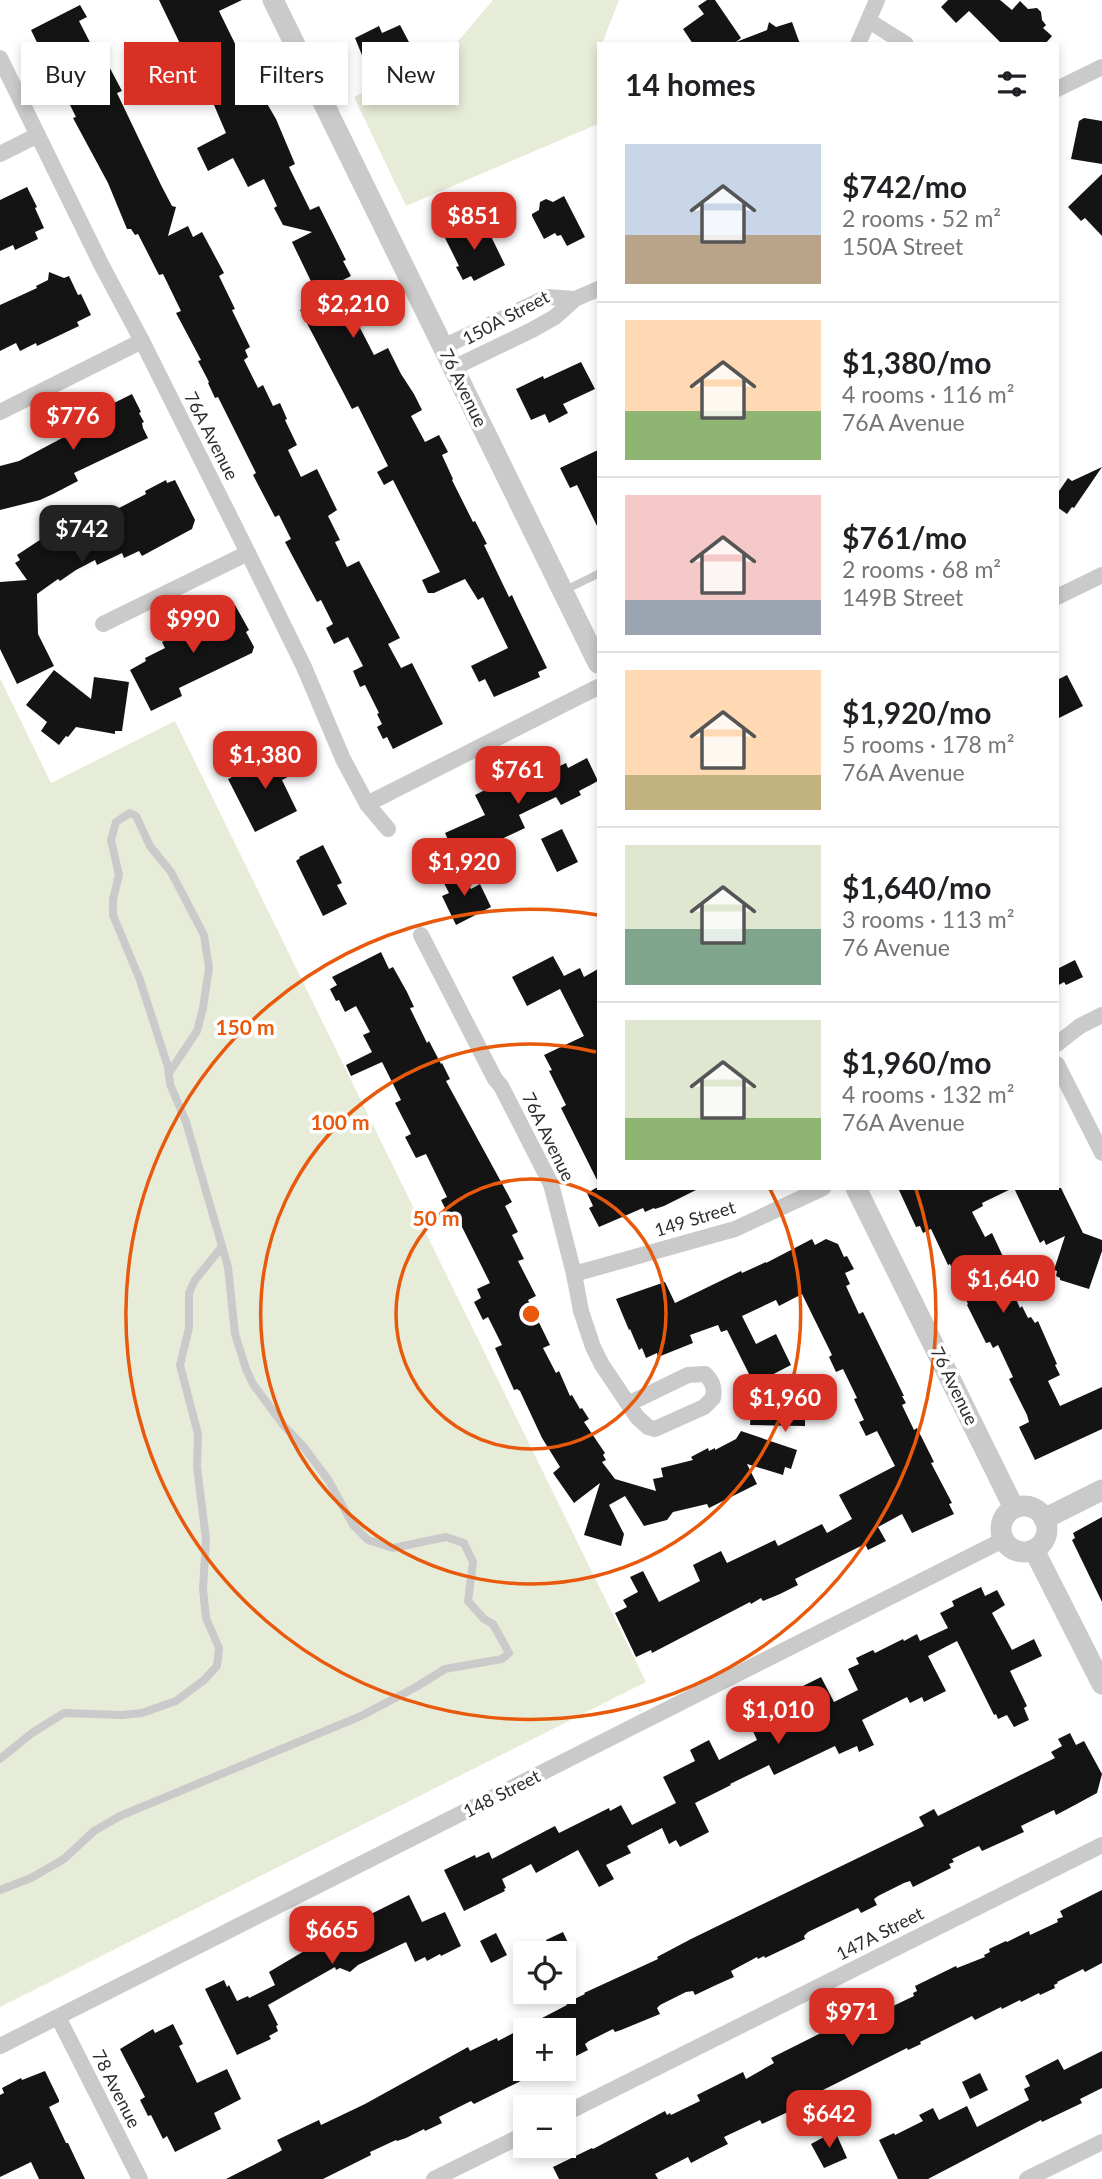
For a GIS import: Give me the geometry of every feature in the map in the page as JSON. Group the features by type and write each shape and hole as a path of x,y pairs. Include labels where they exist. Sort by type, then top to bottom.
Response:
{"street":[{"name":"76 Avenue","path":"272,0 597,661"},
{"path":"859,42 877,0"},
{"path":"869,21 903,42"},
{"name":"76A Avenue","path":"0,58 304,667 343,759 367,804 388,828"},
{"path":"1059,88 1102,67"},
{"path":"0,154 38,135"},
{"name":"150A Street","path":"453,368 555,317 575,299 597,289"},
{"name":"150A Street","path":"443,347 547,297 575,299"},
{"path":"0,412 142,341"},
{"path":"103,624 248,553"},
{"path":"1059,596 1102,575"},
{"path":"367,804 597,688"},
{"name":"76A Avenue","path":"421,935 551,1184 581,1311 602,1365 628,1404 642,1423 655,1429 704,1408 713,1398 714,1387 705,1374 697,1373 628,1404"},
{"path":"1059,1042 1080,1026 1102,1015"},
{"path":"1059,1068 1102,1153"},
{"name":"149 Street","path":"574,1274 735,1229 818,1190"},
{"name":"76 Avenue","path":"857,1190 1014,1508"},
{"path":"1044,1519 1102,1490"},
{"path":"1014,1508 1035,1509 1044,1519 1047,1528 1045,1537 1041,1545 1034,1550 1017,1551 1003,1540 1002,1522 1006,1514 1014,1508"},
{"name":"148 Street","path":"0,2046 1003,1540"},
{"path":"1034,1550 1102,1684"},
{"name":"147A Street","path":"576,2108 1102,1845"},
{"name":"78 Avenue","path":"58,2017 140,2179"},
{"path":"434,2179 513,2140"},
{"path":"1027,2179 1102,2142"}],"lane":[{"path":"563,591 597,574"},
{"path":"0,1890 31,1878 64,1859 94,1831 120,1816 361,1716 444,1669 502,1659 509,1653 493,1624 484,1619 468,1601 473,1562 464,1543 446,1536 393,1548 368,1540 353,1525 329,1481 253,1384 246,1369 236,1334 228,1267 186,1122 170,1084 140,980 113,915 113,899 119,874 111,840 116,822 130,813 136,816 150,846 171,872 204,935 209,968 197,1031 169,1073"},
{"path":"0,1759 32,1733 64,1713 142,1713 176,1701 217,1667 219,1648 206,1618 203,1589 206,1539 197,1467 198,1434 180,1365 189,1328 189,1293 195,1280 221,1248"}],"green space":[{"path":"493,0 619,0 603,42 597,42 597,124 406,206 354,97 362,93 362,105 459,105 457,42"},
{"path":"0,678 51,783 175,721 646,1682 0,2007"}],"building":[{"path":"159,0 242,0 219,11 235,44 235,105 268,105 276,119 295,164 289,167 310,210 319,206 346,260 343,261 351,276 333,285 348,314 363,305 371,320 359,326 374,355 388,348 422,410 411,416 425,442 439,435 448,452 442,455 452,480 487,544 484,545 509,597 512,595 547,668 538,672 540,677 494,697 485,679 479,682 471,666 508,648 483,597 478,600 465,579 434,593 428,593 422,580 440,572 393,480 384,485 377,472 388,466 358,406 352,409 300,310 320,300 292,242 312,232 283,225 264,179 248,187 233,158 208,171 197,148 226,133 214,105 221,105 221,42 179,42"},
{"path":"707,0 715,0 741,38 736,42 692,42 683,29 704,14 698,6"},
{"path":"948,0 1000,0 1012,10 1020,1 1028,9 1037,8 1041,12 1046,25 1043,28 1052,36 1047,42 1000,42 969,11 956,23 941,7"},
{"path":"80,5 87,17 79,21 90,42 37,42 31,30"},
{"path":"769,22 776,27 792,22 799,42 736,42 767,30"},
{"path":"400,25 409,42 362,42 362,55 355,38 379,26 382,33"},
{"path":"110,68 122,91 117,93 161,185 172,206 176,207 168,236 188,226 193,237 202,232 224,273 219,276 250,347 245,350 248,357 244,360 258,388 263,385 273,406 280,403 297,445 288,450 301,477 317,469 337,510 328,516 340,540 335,542 347,567 359,561 400,638 388,644 401,668 412,663 443,724 393,749 387,737 383,739 377,727 382,724 377,714 379,713 365,685 360,687 353,671 363,666 348,637 334,644 326,628 333,624 321,600 317,602 285,542 291,539 279,515 275,517 218,397 215,398 198,361 201,360 176,313 181,311 163,274 159,275 138,234 135,235 131,229 127,229 108,183 73,118 76,117 70,105 110,105"},
{"path":"1084,118 1102,121 1102,164 1071,159 1079,121"},
{"path":"1102,174 1102,236 1085,218 1081,221 1068,207"},
{"path":"27,187 44,228 35,232 38,239 15,250 13,245 0,251 0,200"},
{"path":"564,196 585,237 567,246 561,235 557,236 555,233 544,239 532,216 539,210 540,202 546,199 553,202"},
{"path":"485,224 505,265 474,281 471,276 463,280 443,234 462,225 466,233"},
{"path":"49,272 64,278 69,276 91,315 77,322 79,326 37,346 36,343 20,351 16,343 0,351 0,305 37,288 36,286 48,280"},
{"path":"581,362 595,389 563,404 568,413 549,423 545,414 531,420 516,389"},
{"path":"132,394 141,412 139,413 144,422 143,428 148,438 74,473 78,481 53,494 0,510 0,466 19,461 64,437 58,426 104,402 112,399 114,403"},
{"path":"597,450 597,526 577,485 570,488 560,468"},
{"path":"1102,467 1067,514 1059,508 1059,491 1068,478 1072,481"},
{"path":"166,480 167,483 175,480 195,520 192,529 142,556 139,551 124,558 122,553 97,565 95,560 60,581 58,579 37,594 38,634 54,666 17,684 0,649 0,582 27,580 15,563 20,560 17,555 57,527 87,515 91,521 95,518 96,520 146,494 145,491"},
{"path":"235,605 249,630 246,632 254,647 252,653 179,688 182,696 151,711 130,670 146,661 145,658 165,648 162,642 171,638 175,631 223,607 224,610"},
{"path":"54,670 91,699 94,677 129,682 122,731 115,731 115,734 76,727 59,745 41,731 47,722 26,705"},
{"path":"1067,675 1083,706 1059,718 1059,679"},
{"path":"286,750 297,772 282,780 297,811 255,832 228,779"},
{"path":"587,758 597,782 579,791 581,795 561,805 556,797 519,815 525,828 457,860 445,833 485,815 475,795 501,782 506,792 566,763 568,768"},
{"path":"562,829 578,862 557,872 541,839"},
{"path":"323,845 342,883 337,885 347,904 323,916 296,861"},
{"path":"461,870 471,889 480,884 491,907 456,925 442,896 449,893 442,879"},
{"path":"381,952 389,969 393,967 407,992 414,1007 410,1008 427,1043 429,1041 450,1079 446,1081 512,1202 505,1206 518,1232 512,1235 524,1259 518,1261 536,1296 528,1300 550,1345 543,1348 556,1373 559,1371 570,1396 572,1395 589,1419 584,1422 605,1453 603,1455 606,1460 602,1462 615,1479 656,1491 653,1479 663,1477 661,1468 693,1460 691,1457 708,1448 709,1451 715,1450 736,1439 741,1431 797,1450 791,1469 785,1467 783,1475 747,1464 757,1484 709,1508 707,1504 673,1512 667,1520 644,1526 625,1496 609,1505 624,1534 621,1546 584,1535 600,1483 574,1503 553,1473 560,1467 542,1438 520,1391 514,1390 495,1348 502,1345 488,1317 483,1320 474,1302 481,1298 477,1289 490,1283 457,1217 451,1220 441,1200 447,1197 426,1154 416,1158 405,1137 411,1134 395,1103 401,1100 382,1062 351,1076 346,1065 372,1052 363,1035 370,1032 356,1006 345,1012 339,1000 336,1001 330,989 337,985 332,977"},
{"path":"553,956 564,976 580,968 584,977 597,970 597,1180 561,1108 566,1105 544,1055 584,1036 560,989 527,1006 512,977"},
{"path":"1075,960 1083,977 1066,985 1064,982 1059,985 1059,968"},
{"path":"596,1188 696,1190 664,1206 645,1212 643,1208 599,1227 589,1208 593,1206 587,1193"},
{"path":"1061,1188 1083,1233 1102,1240 1102,1251 1089,1289 1060,1280 1056,1276 1057,1271 1054,1270 1065,1236 1046,1245 1044,1240 1040,1243 1015,1190"},
{"path":"899,1190 1009,1190 982,1203 983,1206 972,1212 985,1237 992,1233 1014,1280 1008,1282 1020,1308 1022,1306 1028,1318 1031,1317 1035,1323 1038,1321 1060,1375 1048,1381 1060,1406 1102,1387 1102,1429 1035,1460 1019,1427 1029,1422 1027,1415 1009,1379 1013,1377 998,1345 993,1348 990,1342 986,1343 931,1229 923,1233 920,1226 916,1227"},
{"path":"812,1239 815,1245 826,1239 838,1244 854,1269 845,1273 850,1284 846,1286 859,1314 863,1312 904,1396 906,1403 902,1405 934,1462 931,1463 952,1503 949,1504 954,1514 912,1533 902,1514 878,1527 886,1541 868,1550 865,1544 795,1579 798,1585 780,1594 763,1601 761,1598 751,1604 750,1602 652,1653 651,1650 636,1657 615,1613 627,1607 623,1600 638,1592 630,1577 643,1571 659,1602 700,1581 693,1565 721,1551 727,1563 775,1540 778,1546 822,1524 827,1533 852,1519 839,1495 895,1466 877,1431 866,1436 859,1422 864,1420 854,1399 857,1398 843,1369 836,1372 829,1357 832,1355 802,1294 779,1306 776,1300 742,1316 756,1344 776,1334 791,1365 754,1384 727,1330 721,1332 718,1325 690,1335 693,1343 658,1357 657,1353 646,1358 642,1348 639,1350 616,1299 665,1282 675,1303 741,1271 742,1273 766,1263"},
{"path":"753,1387 801,1388 800,1399 811,1399 811,1418 805,1418 805,1426 750,1425"},
{"path":"1102,1517 1102,1602 1072,1540 1075,1538 1073,1533"},
{"path":"981,1587 985,1596 997,1590 1005,1605 992,1613 1012,1650 1034,1639 1042,1656 1010,1671 1027,1706 1024,1708 1029,1720 1014,1727 1007,1715 998,1719 996,1714 994,1715 957,1641 928,1656 946,1691 924,1702 922,1697 910,1703 907,1697 862,1720 874,1745 859,1752 857,1746 839,1754 835,1746 774,1775 769,1765 730,1784 695,1803 709,1832 680,1847 676,1840 669,1844 662,1828 627,1846 631,1853 606,1865 614,1879 599,1887 578,1850 536,1873 531,1864 502,1879 505,1891 464,1911 444,1870 475,1855 476,1858 489,1852 492,1859 555,1826 559,1833 609,1808 610,1811 621,1805 632,1825 676,1803 663,1777 695,1761 690,1750 709,1740 719,1760 757,1740 752,1729 771,1720 775,1729 815,1709 803,1686 821,1677 834,1702 858,1690 848,1669 859,1664 856,1658 873,1650 875,1653 917,1634 920,1641 948,1628 940,1613 954,1606 952,1601"},
{"path":"1070,1733 1076,1745 1084,1741 1102,1774 1097,1793 1056,1815 1054,1810 1021,1826 1024,1832 982,1851 979,1846 952,1859 954,1862 949,1864 951,1868 913,1887 910,1881 878,1896 874,1899 877,1905 861,1913 858,1908 808,1932 804,1936 805,1939 765,1958 757,1957 731,1971 734,1977 695,1995 693,1991 686,1992 660,2005 657,2008 660,2014 615,2032 613,2029 589,2041 585,2044 588,2050 576,2056 576,2018 542,2018 566,2004 576,2004 576,1998 584,1993 658,1959 657,1957 691,1939 924,1826 919,1817 934,1809 938,1816 1055,1758 1051,1752 1062,1746 1058,1739"},
{"path":"1102,1890 1102,1963 1057,1982 1055,1988 1040,1995 1039,1993 1021,2002 1020,2000 1002,2009 1001,2007 975,2020 972,2016 920,2042 921,2044 908,2050 907,2048 811,2096 804,2100 809,2109 790,2118 788,2112 762,2124 760,2120 724,2137 728,2144 691,2163 688,2157 655,2174 658,2179 559,2179 553,2167 576,2158 665,2111 667,2115 671,2115 700,2101 697,2095 743,2072 746,2079 774,2063 771,2058 881,2003 883,2007 888,2005 889,2008 914,1996 913,1993 917,1991 915,1986 956,1966 957,1968 985,1957 984,1955 990,1952 989,1949 1006,1941 1029,1931 1030,1935 1058,1922 1057,1919 1063,1917 1060,1911"},
{"path":"409,1895 422,1922 445,1912 461,1946 427,1961 425,1957 415,1962 406,1942 358,1965 350,1972 340,1968 336,1970 335,1967 268,2005 278,2025 278,2031 269,2036 271,2039 237,2055 205,1989 224,1980 237,2001 248,1996 249,1998 275,1985 269,1972 311,1947 353,1928 349,1919 368,1909 371,1914"},
{"path":"563,1932 567,1941 546,1941"},
{"path":"496,1933 507,1955 491,1963 480,1941"},
{"path":"173,2024 183,2044 179,2046 197,2083 227,2069 241,2099 214,2113 221,2129 175,2152 167,2136 163,2139 151,2115 148,2116 140,2100 145,2097 120,2049 153,2029 155,2033"},
{"path":"513,2033 513,2081 521,2081 474,2104 471,2101 439,2117 442,2123 370,2152 371,2155 323,2179 226,2179 282,2150 277,2140 319,2120 321,2125 365,2104 468,2047 470,2051 497,2038 498,2041"},
{"path":"1102,2051 1102,2088 1080,2099 1082,2103 1042,2122 1041,2120 928,2179 898,2179 879,2140 923,2121 919,2115 933,2108 939,2120 967,2106 977,2127 1029,2100 1024,2089 1030,2086 1025,2076 1058,2059 1064,2070"},
{"path":"45,2071 59,2100 49,2107 85,2179 39,2179 31,2162 0,2177 0,2095 4,2093 2,2088 21,2078 22,2080"},
{"path":"980,2073 988,2090 970,2099 962,2082"},
{"path":"835,2131 847,2158 824,2168 811,2144"}]}
